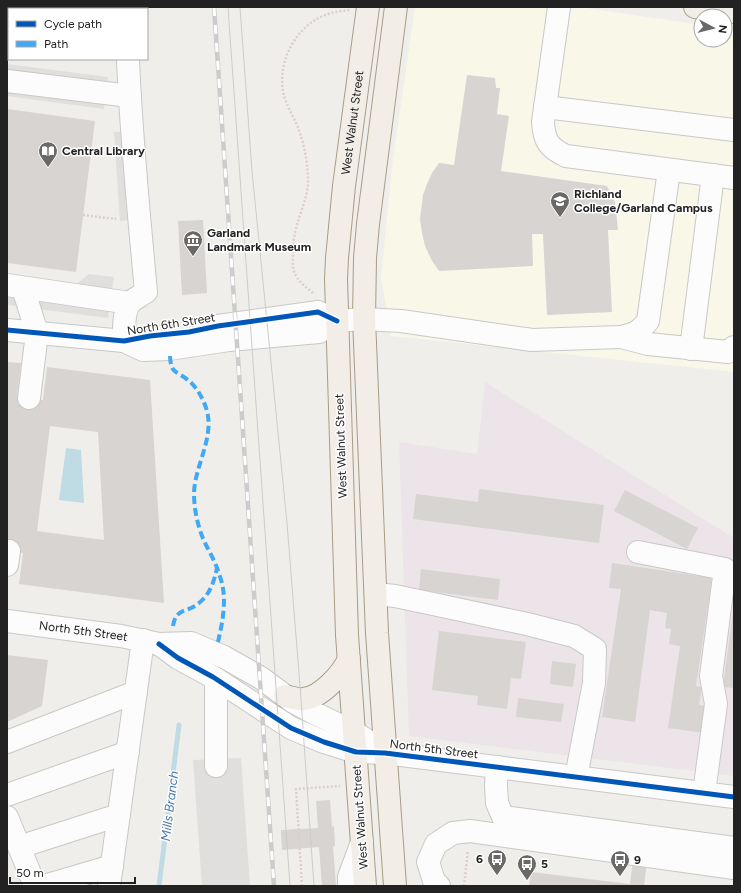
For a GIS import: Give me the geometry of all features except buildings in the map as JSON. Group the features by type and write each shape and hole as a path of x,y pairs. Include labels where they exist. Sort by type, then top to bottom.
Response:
{"main road":[{"path":"395,886 376,594 364,319 365,258 368,224 396,7"},
{"path":"695,7 734,12"},
{"name":"West Walnut Street","path":"360,9 336,279 346,606 366,886"},
{"path":"285,696 301,700 320,692 334,681 349,659"}],"street":[{"path":"560,7 543,122 544,134 548,144 556,152 566,156 724,177 691,348"},
{"path":"124,341 124,320 130,303 146,292 135,169 128,60"},
{"path":"7,80 130,96"},
{"path":"545,108 734,130"},
{"path":"621,337 632,335 641,329 648,321 669,170"},
{"path":"15,287 130,303"},
{"path":"15,287 37,333 29,398"},
{"name":"North 6th Street","path":"7,330 124,341 143,350 170,349 229,340 318,332 337,322 364,319 401,321 532,340 621,337"},
{"path":"621,337 648,344 728,352 734,347"},
{"path":"638,552 725,569 711,676 716,704 704,793"},
{"path":"376,594 395,596 527,624 574,636 596,649 594,682 576,777"},
{"name":"North 5th Street","path":"7,621 114,635 151,642 191,643 224,657 261,678 292,702 314,713 355,742 386,753 734,797"},
{"path":"44,886 111,876 136,692 151,642"},
{"name":"North 5th Street","path":"151,642 216,679 291,728 324,742 355,742"},
{"path":"216,679 216,766"},
{"path":"7,742 136,692"},
{"path":"7,795 128,752"},
{"path":"497,767 496,803 503,817 734,848"},
{"path":"19,847 119,814"},
{"path":"7,817 35,886"},
{"path":"439,886 434,880 428,862 436,844 453,833 470,831 734,868"},
{"path":"349,886 349,877 362,842"}],"path":[{"path":"317,296 299,281 295,275 293,264 293,247 296,227 306,197 308,180 307,160 303,141 286,101 283,90 282,75 285,58 291,45 300,33 310,24 323,16 336,12 360,9"},
{"path":"83,215 116,219"},
{"path":"302,886 296,789 343,786"},
{"path":"464,886 469,846"}],"shaded area":[{"path":"7,7 115,7 8,8 7,29"},
{"name":"Richland College/Garland Campus","path":"415,7 580,7 693,24 693,48 733,48 734,30 734,372 391,336 381,277 393,159"},
{"path":"7,64 108,77 104,109 7,96"},
{"path":"144,130 150,219 120,221 114,132"},
{"path":"89,274 114,277 108,318 7,305 7,289 62,296"},
{"path":"485,382 734,538 734,776 409,736 399,442 477,454"},
{"path":"241,758 250,886 202,886 193,760"}],"water":[{"path":"66,448 81,450 84,503 59,500"}],"waterway":[{"name":"Mills Branch","path":"159,886 179,725"}],"tram line":[{"path":"228,7 290,886"},
{"path":"240,7 252,171 287,523 314,886"}],"railway":[{"path":"214,7 274,886"}],"marked path":[{"path":"170,356 171,366 174,371 194,386 202,398 207,411 208,432 197,472 194,499 200,531 222,582 224,608 218,642"},
{"path":"173,626 177,616 180,613 195,606 206,596 213,583 217,568"}],"cycle path":[{"path":"7,330 124,341 318,312 337,321"},
{"path":"159,644 178,658 213,677 291,728 324,742 356,752 385,753 734,797"}],"place":[{"name":"Central Library","path":"48,168"},
{"name":"Richland College/Garland Campus","path":"560,218"},
{"name":"Garland Landmark Museum","path":"193,257"},
{"name":"6","path":"497,876"},
{"name":"9","path":"620,877"},
{"name":"5","path":"527,881"}]}
